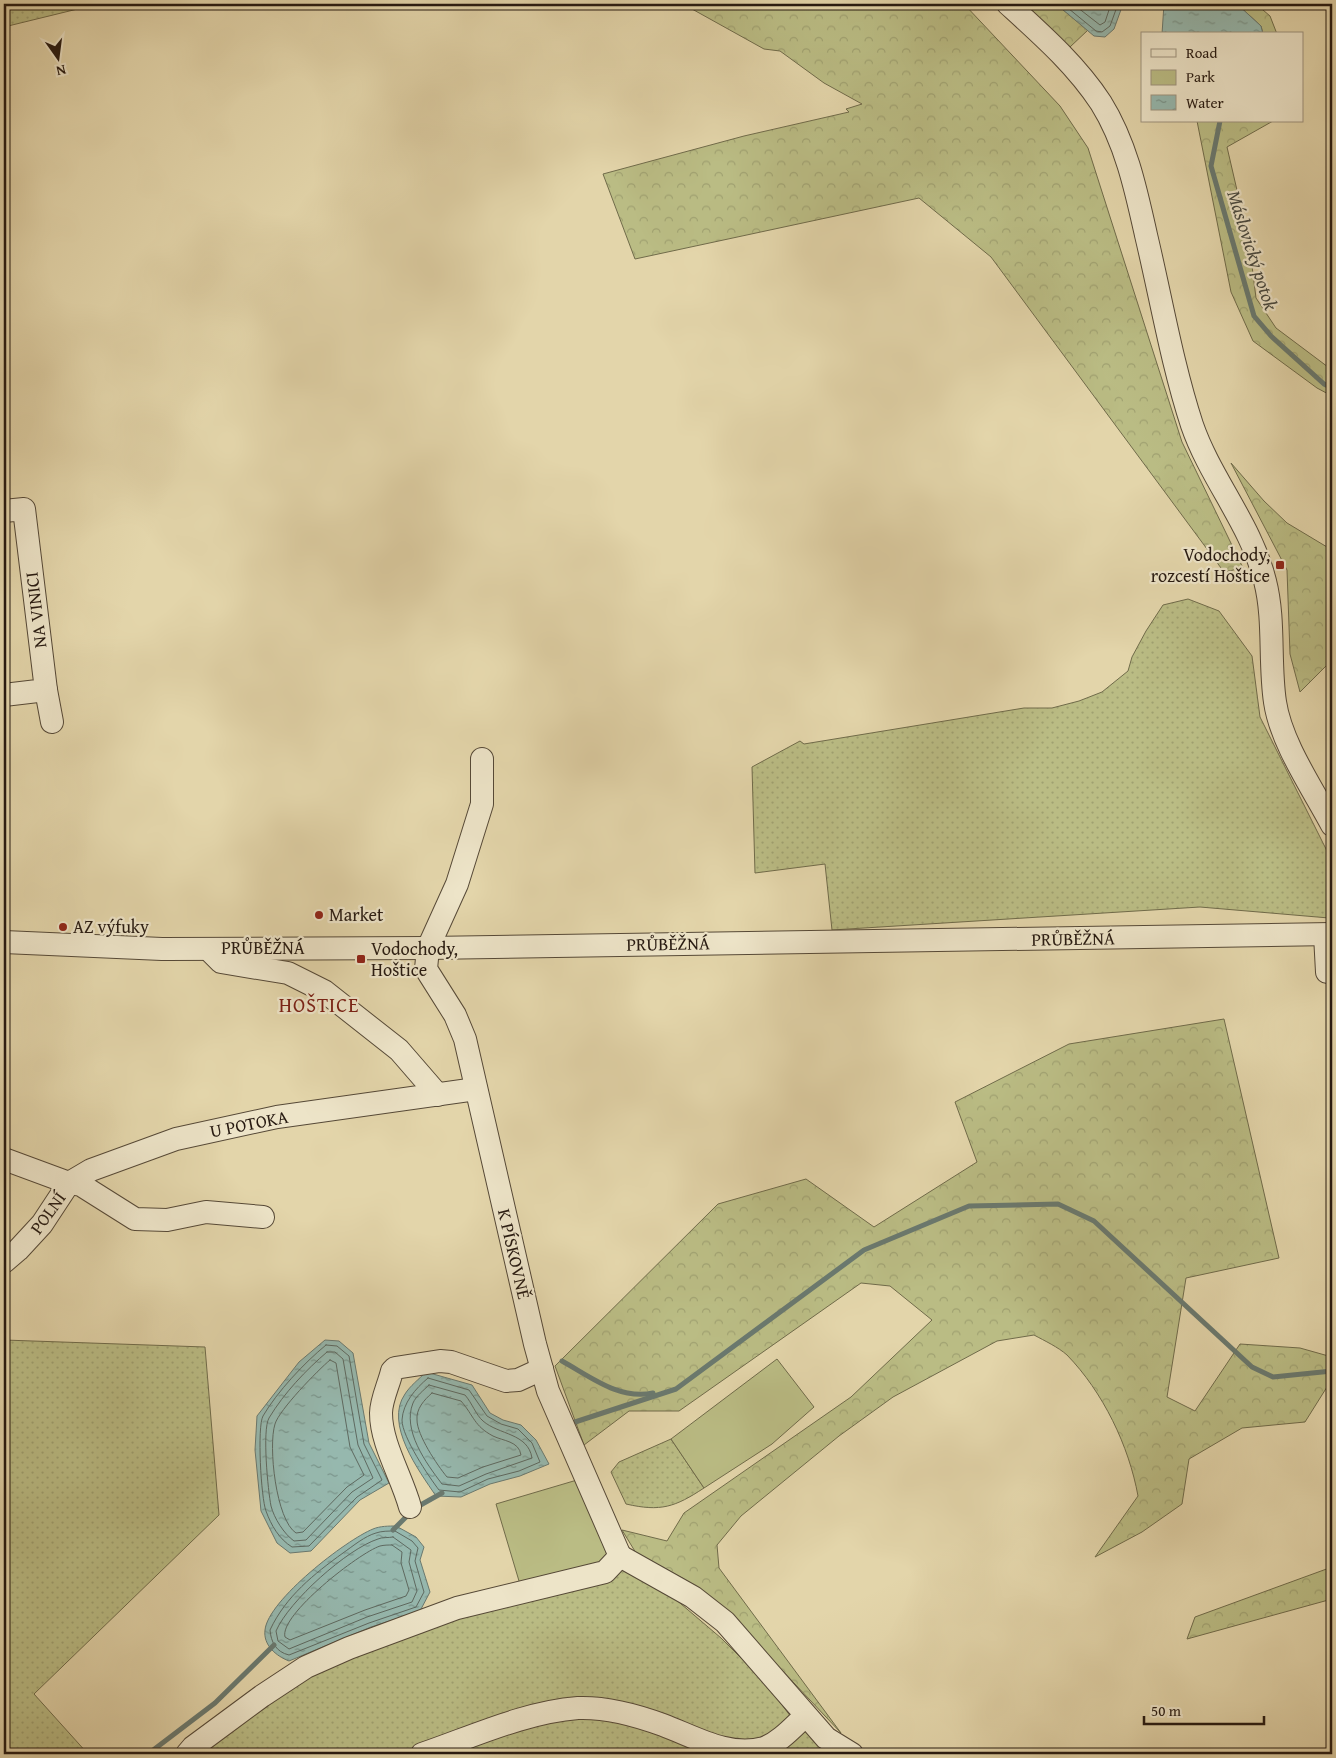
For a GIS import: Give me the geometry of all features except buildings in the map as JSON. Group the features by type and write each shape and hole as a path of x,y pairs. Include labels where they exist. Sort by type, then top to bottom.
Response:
{"street":[{"path":"1008,4 1056,48 1080,74 1101,104 1122,148 1136,192 1175,363 1192,426 1210,466 1252,541 1260,562 1270,602 1275,703 1281,724 1332,825"},
{"name":"NA VINICI","path":"4,511 24,509 46,690"},
{"path":"4,695 46,690 52,722"},
{"path":"428,948 457,884 482,804 482,759"},
{"path":"1326,972 1329,935"},
{"name":"PRŮBĚŽNÁ","path":"4,942 162,949 428,948 1329,935"},
{"path":"210,948 214,957 221,962 288,973 324,991 399,1050 438,1095"},
{"name":"K PÍSKOVNĚ","path":"428,948 426,968 456,1015 465,1039 542,1369 564,1431 620,1556"},
{"name":"U POTOKA","path":"69,1183 91,1170 176,1139 278,1117 476,1089"},
{"path":"4,1159 69,1183 82,1185 135,1219 167,1220 206,1212 263,1217"},
{"name":"POLNÍ","path":"4,1262 42,1224 69,1183"},
{"path":"410,1507 403,1481 383,1436 381,1412 392,1372 395,1368 440,1361 451,1362 506,1382 518,1380 542,1369"},
{"path":"187,1754 218,1727 306,1668 349,1648 457,1608 605,1572 620,1556 693,1596 725,1622 749,1647 805,1716 826,1738 852,1754"},
{"path":"422,1754 541,1713 579,1708 612,1710 635,1715 712,1746 732,1752 748,1752 764,1748 781,1738 805,1716"}],"green space":[{"path":"4,4 98,4 4,27"},
{"path":"683,4 964,4 1060,106 1088,148 1182,442 1243,568 1224,572 991,257 919,198 635,259 603,174 744,136 849,112 846,109 862,104 824,83 780,51 764,49"},
{"path":"1023,4 1056,4 1088,30 1070,47"},
{"path":"1237,4 1256,4 1270,16 1276,32 1262,32 1261,26"},
{"path":"1197,122 1271,122 1227,147 1249,242 1256,298 1276,328 1332,370 1332,396 1317,388 1253,341 1231,292"},
{"path":"1231,463 1264,501 1287,523 1332,550 1332,660 1300,692 1290,654 1287,570"},
{"path":"1188,599 1219,611 1252,656 1260,717 1332,861 1332,905 1329,918 1200,907 832,930 825,864 755,873 752,767 800,741 804,744 1024,708 1052,708 1079,701 1102,692 1128,671 1132,657 1163,605"},
{"path":"1224,1019 1279,1258 1186,1278 1167,1397 1195,1411 1240,1344 1300,1348 1332,1357 1332,1379 1305,1422 1242,1428 1189,1459 1182,1504 1142,1532 1095,1557 1138,1496 1128,1458 1113,1421 1092,1386 1067,1355 1034,1335 997,1341 893,1397 839,1436 741,1516 717,1545 719,1568 841,1733 762,1649 684,1579 636,1553 622,1530 667,1541 684,1513 851,1397 932,1320 890,1286 861,1283 679,1411 629,1411 584,1445 555,1366 718,1204 806,1179 874,1227 977,1162 955,1102 1069,1044"},
{"path":"4,1340 205,1347 219,1515 34,1694 88,1754 4,1754"},
{"path":"777,1359 814,1407 772,1444 704,1488 671,1439"},
{"path":"671,1439 704,1488 676,1504 667,1506 649,1508 626,1504 611,1472 619,1462"},
{"path":"577,1480 610,1562 522,1591 496,1504"},
{"path":"616,1567 667,1592 721,1638 765,1682 791,1717 831,1754 219,1754 204,1750 318,1668 402,1632"},
{"path":"1332,1567 1332,1599 1187,1639 1195,1617"}],"water":[{"path":"1056,4 1123,4 1114,29 1105,37 1094,36"},
{"path":"1164,4 1237,4 1261,26 1262,32 1162,32"},
{"path":"325,1340 339,1341 353,1353 369,1443 389,1483 360,1500 311,1551 290,1553 277,1543 261,1511 255,1450 257,1416 299,1362"},
{"path":"426,1372 472,1385 490,1413 503,1420 521,1425 536,1440 549,1464 520,1476 490,1484 461,1497 436,1496 406,1447 399,1419 400,1406 405,1394"},
{"path":"396,1526 416,1537 424,1547 420,1560 430,1592 420,1611 371,1627 289,1661 271,1649 265,1635 269,1617 293,1588 310,1572 361,1535 376,1528"}],"waterway":[{"name":"Máslovický potok","path":"1220,122 1211,166 1254,316 1271,336 1324,384 1332,388"},
{"path":"575,1422 676,1389 864,1250 969,1206 1058,1204 1094,1221 1252,1367 1273,1377 1332,1371"},
{"path":"562,1361 606,1386 617,1390 629,1393 653,1393"},
{"path":"417,1507 442,1493"},
{"path":"393,1530 410,1513"},
{"path":"148,1754 215,1703 274,1645"}],"place":[{"name":"Vodochody, rozcestí Hoštice","path":"1280,565"},
{"name":"Market","path":"319,915"},
{"name":"AZ výfuky","path":"63,927"},
{"name":"Vodochody, Hoštice","path":"361,959"}],"district":[{"name":"HOŠTICE","path":"319,1005"}]}
